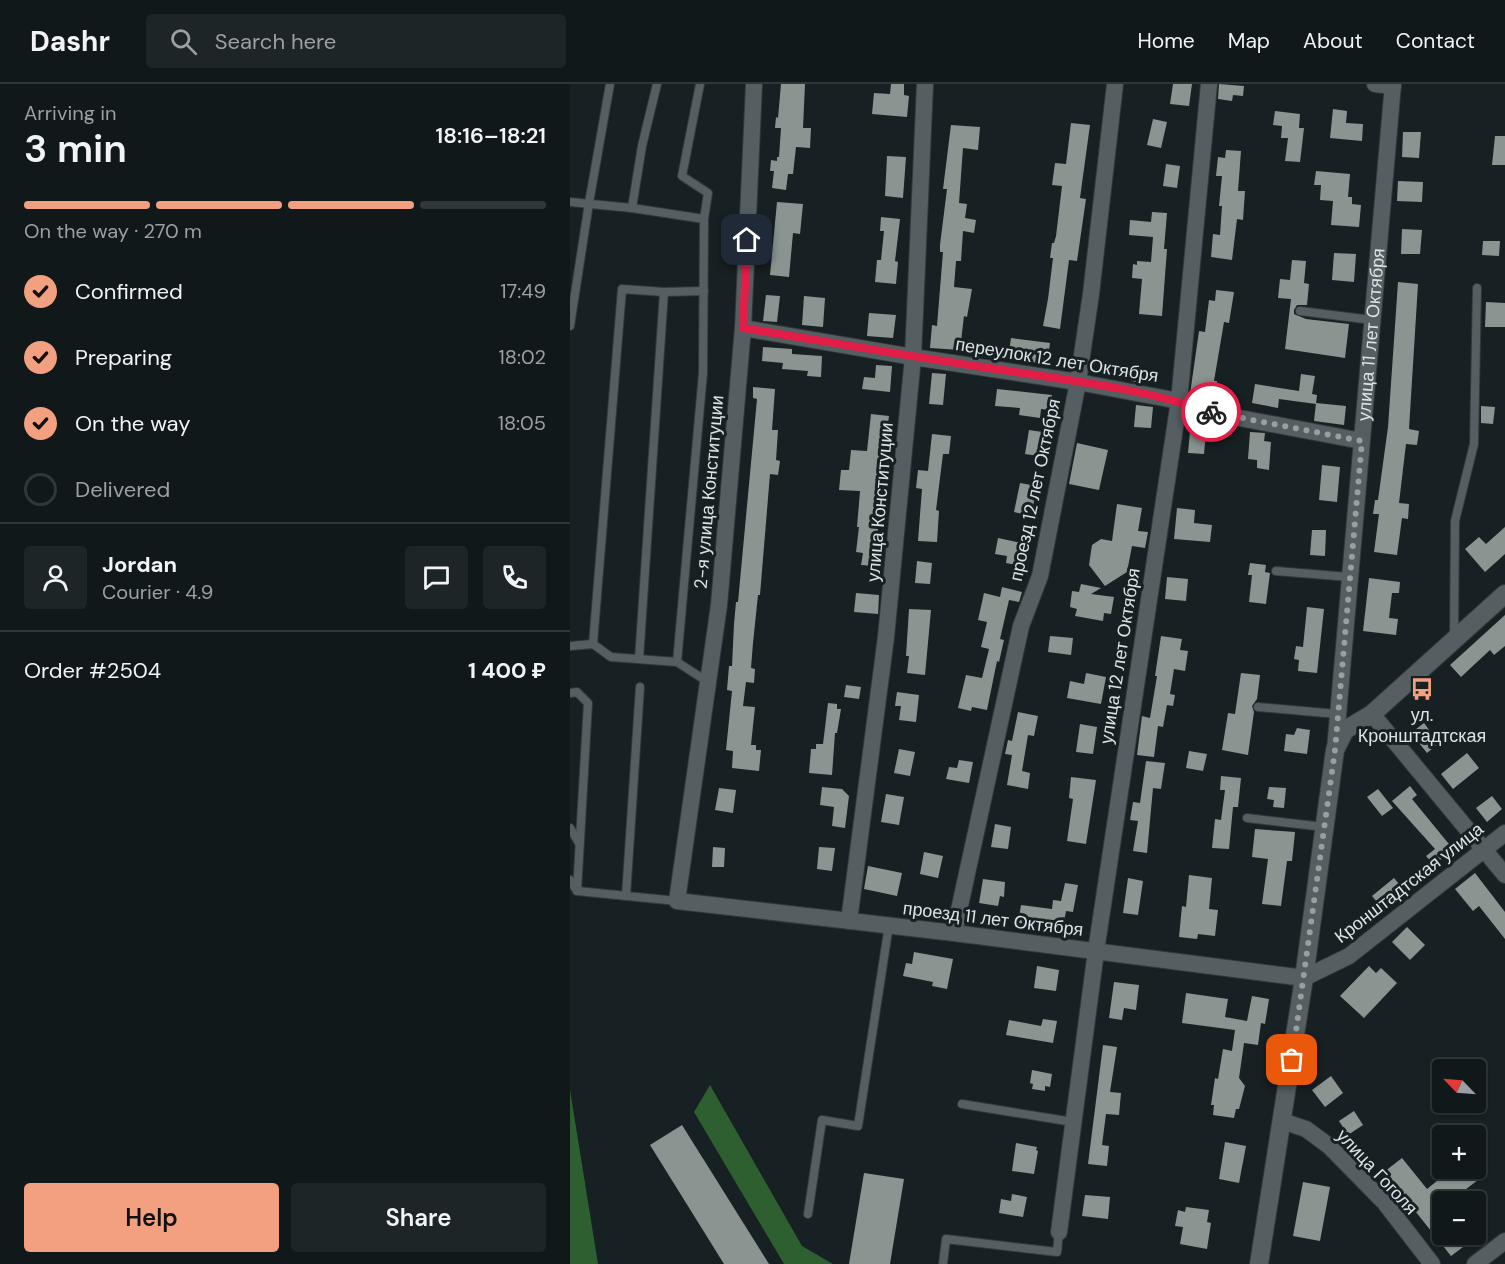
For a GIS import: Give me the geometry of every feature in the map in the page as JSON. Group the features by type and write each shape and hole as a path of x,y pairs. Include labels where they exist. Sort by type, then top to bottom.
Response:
{"street":[{"name":"2-я улица Конституции","path":"677,901 719,605 743,328 754,84"},
{"name":"улица Конституции","path":"849,921 886,637 913,357 925,84"},
{"name":"проезд 12 лет Октября","path":"954,933 1021,626 1040,576 1078,382 1091,294 1115,84"},
{"name":"улица 12 лет Октября","path":"1059,1232 1096,951 1179,401 1209,84"},
{"path":"1375,84 1393,85"},
{"name":"улица 11 лет Октября","path":"1259,1264 1304,978 1335,750 1393,85"},
{"name":"переулок 12 лет Октября","path":"743,328 1078,382 1179,401 1213,413 1362,441"},
{"path":"1335,750 1345,730 1372,714 1505,594"},
{"path":"1372,714 1505,875"},
{"name":"Кронштадтская улица","path":"1304,978 1349,956 1505,833"},
{"name":"проезд 11 лет Октября","path":"677,901 889,925 1304,978"},
{"name":"улица Гоголя","path":"1282,1121 1306,1129 1329,1146 1385,1203 1432,1264"},
{"path":"1475,1264 1505,1241"}],"lane":[{"path":"570,326 610,84"},
{"path":"632,208 642,146 657,84"},
{"path":"677,662 703,373 704,219 708,193 682,176 700,84"},
{"path":"570,202 632,208 704,219"},
{"path":"1454,639 1455,521 1474,444 1477,288"},
{"path":"592,644 622,289 664,292 705,291"},
{"path":"639,659 664,292"},
{"path":"1300,311 1372,320"},
{"path":"1276,571 1349,578"},
{"path":"570,646 592,644 611,657 677,662 708,682"},
{"path":"626,896 640,687"},
{"path":"570,693 577,692 588,703 577,891"},
{"path":"1258,707 1337,714"},
{"path":"1247,818 1324,827"},
{"path":"570,828 580,843"},
{"path":"570,880 577,891"},
{"path":"577,891 677,901"},
{"path":"808,1214 822,1120 858,1126 889,925"},
{"path":"962,1104 1073,1122"},
{"path":"943,1264 946,1239 1057,1252 1059,1232"}],"green space":[{"path":"710,1085 802,1246 833,1264 784,1264 694,1112"},
{"path":"570,1090 598,1264 570,1264"}],"building":[{"path":"781,84 805,84 803,128 811,128 810,148 796,147 793,174 788,174 786,190 772,188 774,171 770,171 771,160 777,161 779,157 781,128 775,128"},
{"path":"891,84 904,84 904,95 909,96 907,117 872,114 874,93 890,94"},
{"path":"1173,84 1192,84 1189,106 1170,104"},
{"path":"1219,84 1244,86 1243,96 1233,95 1232,101 1218,99"},
{"path":"1333,109 1347,111 1346,123 1363,124 1362,141 1330,138"},
{"path":"1275,111 1300,114 1299,128 1304,128 1300,162 1285,161 1288,138 1281,138 1282,126 1273,125"},
{"path":"1153,119 1167,122 1161,148 1147,145"},
{"path":"1071,123 1090,125 1080,198 1086,199 1077,261 1069,260 1060,329 1043,326 1053,258 1050,258 1052,243 1056,236 1062,186 1052,185 1055,163 1066,164"},
{"path":"951,125 980,127 978,150 963,148 959,203 967,204 965,218 976,220 974,233 963,231 961,261 956,261 954,287 972,289 967,317 964,316 960,350 930,348 932,325 937,326 943,252 940,252 940,245 947,189 943,189"},
{"path":"1403,132 1421,132 1419,158 1402,157"},
{"path":"1495,136 1505,136 1505,165 1492,165"},
{"path":"1226,150 1241,151 1238,191 1245,191 1243,220 1237,219 1232,260 1211,257 1213,234 1220,235 1222,206 1219,206 1222,176 1216,176 1218,157 1225,158"},
{"path":"887,156 906,157 903,198 885,196"},
{"path":"1166,164 1180,166 1177,188 1163,186"},
{"path":"1316,171 1350,174 1348,197 1352,197 1352,204 1361,205 1359,227 1331,225 1333,201 1320,200 1321,185 1314,185"},
{"path":"1398,181 1423,182 1422,202 1397,201"},
{"path":"777,202 803,204 800,234 793,233 789,277 770,275"},
{"path":"1152,212 1167,213 1162,316 1139,314 1142,279 1132,278 1133,264 1137,265 1137,261 1151,262 1153,237 1129,235 1130,220 1151,222"},
{"path":"881,217 900,219 895,261 898,262 896,284 875,282 877,260 881,260 884,231 880,231"},
{"path":"1402,229 1422,230 1420,254 1401,254"},
{"path":"1483,241 1500,241 1499,256 1482,255"},
{"path":"1334,253 1356,254 1354,282 1332,280"},
{"path":"1292,260 1306,261 1304,283 1309,284 1307,305 1297,305 1294,314 1306,319 1349,324 1345,358 1285,349 1291,299 1278,298 1280,279 1290,280"},
{"path":"1398,282 1418,284 1409,429 1419,431 1417,445 1406,444 1399,503 1409,504 1408,519 1402,518 1397,555 1374,552 1379,514 1373,514 1375,500 1378,500 1388,427"},
{"path":"1216,290 1234,292 1229,323 1224,322 1214,381 1217,381 1214,402 1190,394 1199,331 1205,332 1209,300 1215,301"},
{"path":"766,295 780,296 777,322 763,321"},
{"path":"804,296 825,298 823,327 802,325"},
{"path":"1486,302 1505,303 1505,327 1485,327"},
{"path":"869,313 896,315 893,338 867,336"},
{"path":"1011,338 1050,343 1047,364 1008,359"},
{"path":"763,347 792,349 792,354 822,356 821,377 807,376 808,371 782,369 783,363 762,361"},
{"path":"876,365 892,366 890,392 862,389 864,377 875,378"},
{"path":"1132,372 1144,373 1142,383 1131,381"},
{"path":"932,373 946,374 943,405 929,404"},
{"path":"1301,374 1315,376 1312,394 1317,395 1316,404 1279,399 1278,408 1252,403 1255,384 1299,391"},
{"path":"753,387 775,389 772,430 778,430 776,460 780,461 778,475 770,474 760,595 758,595 751,668 755,669 754,683 746,682 743,706 755,707 751,745 756,745 756,750 761,750 759,771 732,768 733,751 726,750 732,691 727,690 729,666 732,666 736,602 738,602 757,399 753,398"},
{"path":"997,389 1052,395 1050,410 1041,409 1040,418 1019,415 1020,408 995,406"},
{"path":"1316,403 1346,406 1344,425 1314,421"},
{"path":"1136,405 1153,407 1151,428 1134,427"},
{"path":"1481,406 1495,407 1493,424 1481,423"},
{"path":"871,414 889,416 886,438 882,437 876,493 874,513 880,514 873,566 861,565 863,553 856,552 860,491 839,490 841,470 849,470 851,450 867,451"},
{"path":"1029,430 1049,433 1046,457 1025,454"},
{"path":"1190,431 1206,432 1204,454 1188,453"},
{"path":"1250,432 1265,433 1264,441 1271,442 1269,470 1257,468 1257,460 1248,459"},
{"path":"932,434 951,436 949,454 943,454 936,510 939,511 937,542 918,541 922,489 916,488 918,470 928,471"},
{"path":"1077,443 1108,450 1099,490 1069,484"},
{"path":"1322,465 1340,467 1337,502 1319,500"},
{"path":"1020,483 1037,486 1031,516 1014,512"},
{"path":"1117,504 1142,508 1138,531 1148,532 1145,548 1132,546 1127,572 1105,586 1089,565 1092,545 1101,539 1112,541"},
{"path":"1177,508 1195,510 1194,523 1212,525 1210,542 1174,539"},
{"path":"1505,527 1505,554 1485,572 1465,549 1479,537 1486,544"},
{"path":"1312,530 1326,530 1325,556 1310,555"},
{"path":"998,538 1027,544 1022,566 1006,563 1007,556 995,554"},
{"path":"917,561 932,563 930,584 915,583"},
{"path":"1250,563 1266,565 1265,572 1270,573 1266,604 1249,602 1252,575 1248,575"},
{"path":"1167,577 1188,579 1186,601 1165,599"},
{"path":"1369,578 1400,582 1399,593 1392,593 1389,618 1398,619 1396,635 1363,631"},
{"path":"1081,584 1101,588 1091,594 1114,597 1111,614 1104,613 1103,621 1075,616 1077,609 1070,607 1072,591 1079,592"},
{"path":"1002,587 1022,592 1019,602 1009,600 1000,639 1004,640 999,662 997,661 987,710 972,707 971,711 958,708 966,675 982,678 989,649 981,647 987,622 978,620 984,593 1000,597"},
{"path":"856,593 879,595 878,614 854,612"},
{"path":"1307,607 1324,609 1317,673 1298,671 1299,660 1294,659 1296,646 1303,647"},
{"path":"909,609 931,610 925,675 907,673"},
{"path":"1505,615 1505,646 1494,655 1490,650 1461,677 1450,665"},
{"path":"1050,636 1073,638 1071,655 1048,652"},
{"path":"1161,636 1182,639 1180,650 1188,651 1185,671 1174,669 1170,694 1175,695 1173,706 1167,705 1163,727 1158,726 1154,757 1137,755 1142,716 1150,718"},
{"path":"1086,673 1106,677 1101,704 1067,698 1070,681 1084,684"},
{"path":"1241,673 1260,675 1257,699 1252,706 1254,712 1248,755 1222,750 1228,713 1235,714"},
{"path":"846,685 861,687 859,699 844,697"},
{"path":"897,692 919,695 916,722 899,720 901,706 895,706"},
{"path":"828,703 837,704 837,709 841,709 837,733 835,733 832,775 809,773 811,749 816,749 816,744 823,744"},
{"path":"1018,712 1038,716 1034,736 1028,735 1022,771 1030,773 1028,789 1007,785 1012,755 1005,754 1008,740 1012,741"},
{"path":"1424,723 1439,743 1427,753 1411,733"},
{"path":"1080,724 1097,727 1093,754 1076,752"},
{"path":"1297,728 1310,730 1307,754 1284,751 1286,734 1294,735"},
{"path":"899,749 915,752 910,776 894,773"},
{"path":"1189,751 1207,754 1203,771 1186,768"},
{"path":"1467,753 1479,768 1453,789 1441,774"},
{"path":"959,760 973,762 969,783 946,779 949,767 957,768"},
{"path":"1146,761 1165,763 1161,789 1153,788 1147,853 1133,851 1138,821 1130,820 1133,802 1140,803"},
{"path":"1221,776 1241,778 1238,807 1233,807 1229,849 1212,848 1215,819 1221,820 1225,790 1220,790"},
{"path":"1071,777 1096,780 1086,844 1067,841 1073,799 1069,798"},
{"path":"1410,786 1417,795 1412,799 1453,849 1434,865 1426,856 1435,849 1392,801"},
{"path":"822,787 842,789 849,796 845,828 832,826 834,807 820,805"},
{"path":"1269,787 1286,788 1284,808 1273,807 1274,800 1267,799"},
{"path":"719,788 736,790 733,813 715,810"},
{"path":"1378,789 1393,808 1382,816 1367,797"},
{"path":"886,794 904,797 899,825 881,822"},
{"path":"1492,796 1502,809 1487,822 1476,808"},
{"path":"995,824 1011,827 1008,849 991,847"},
{"path":"1255,829 1295,832 1292,861 1287,861 1281,906 1262,904 1268,859 1252,857"},
{"path":"713,847 725,848 724,867 712,867"},
{"path":"819,847 835,848 832,871 817,869"},
{"path":"924,852 943,856 938,878 920,874"},
{"path":"868,866 902,873 897,896 864,889"},
{"path":"1475,873 1505,912 1505,939 1479,906 1473,911 1455,889"},
{"path":"1189,875 1212,878 1209,909 1218,910 1215,936 1198,934 1197,939 1179,937 1182,906 1186,907"},
{"path":"1128,878 1143,881 1138,915 1123,913"},
{"path":"1394,878 1404,890 1382,908 1372,896"},
{"path":"983,879 1005,882 1004,897 1000,896 998,906 979,903"},
{"path":"1065,883 1078,885 1073,912 1066,911 1063,927 1018,923 1021,905 1052,909 1053,900 1061,901"},
{"path":"1407,927 1425,945 1410,960 1392,942"},
{"path":"914,952 953,959 947,989 932,986 933,982 903,976 906,963 912,964"},
{"path":"1037,966 1059,970 1056,991 1034,988"},
{"path":"1369,966 1376,973 1381,968 1397,983 1364,1018 1340,996"},
{"path":"1114,982 1139,985 1136,1010 1124,1008 1122,1020 1109,1018"},
{"path":"1186,993 1228,999 1225,1017 1247,1021 1252,996 1269,999 1265,1024 1261,1023 1258,1045 1244,1043 1239,1078 1245,1086 1239,1109 1236,1109 1234,1118 1213,1115 1214,1105 1211,1105 1223,1049 1232,1051 1235,1030 1182,1023"},
{"path":"1043,1019 1057,1021 1053,1043 1006,1035 1009,1020 1041,1026"},
{"path":"1103,1045 1117,1047 1110,1092 1121,1093 1119,1115 1106,1114 1102,1145 1109,1146 1107,1166 1088,1164"},
{"path":"1032,1070 1052,1074 1050,1087 1045,1086 1045,1091 1032,1089 1033,1084 1030,1083"},
{"path":"1331,1076 1343,1093 1325,1107 1312,1090"},
{"path":"1354,1111 1363,1125 1348,1135 1339,1121"},
{"path":"682,1125 769,1264 724,1264 650,1145"},
{"path":"1225,1142 1246,1146 1239,1183 1219,1179"},
{"path":"1016,1143 1037,1147 1034,1174 1012,1171"},
{"path":"1402,1158 1427,1189 1439,1179 1478,1180 1464,1191 1432,1191 1432,1232 1384,1172"},
{"path":"864,1173 904,1179 890,1264 849,1264"},
{"path":"1303,1182 1330,1187 1320,1241 1293,1236"},
{"path":"1012,1194 1027,1197 1023,1217 999,1213 1001,1199 1011,1201"},
{"path":"1085,1195 1110,1197 1108,1219 1082,1216"},
{"path":"1186,1207 1209,1210 1207,1222 1211,1223 1207,1249 1180,1244 1183,1227 1175,1226 1178,1210 1185,1212"},
{"path":"1442,1245 1461,1245 1463,1247 1451,1256"}],"way so far":[{"path":"1211,412 1362,441 1335,750 1292,1060"}],"place":[{"name":"ул. Кронштадтская","path":"1422,689"}],"route":[{"path":"747,240 743,328 1078,382 1179,401 1211,412"}]}
